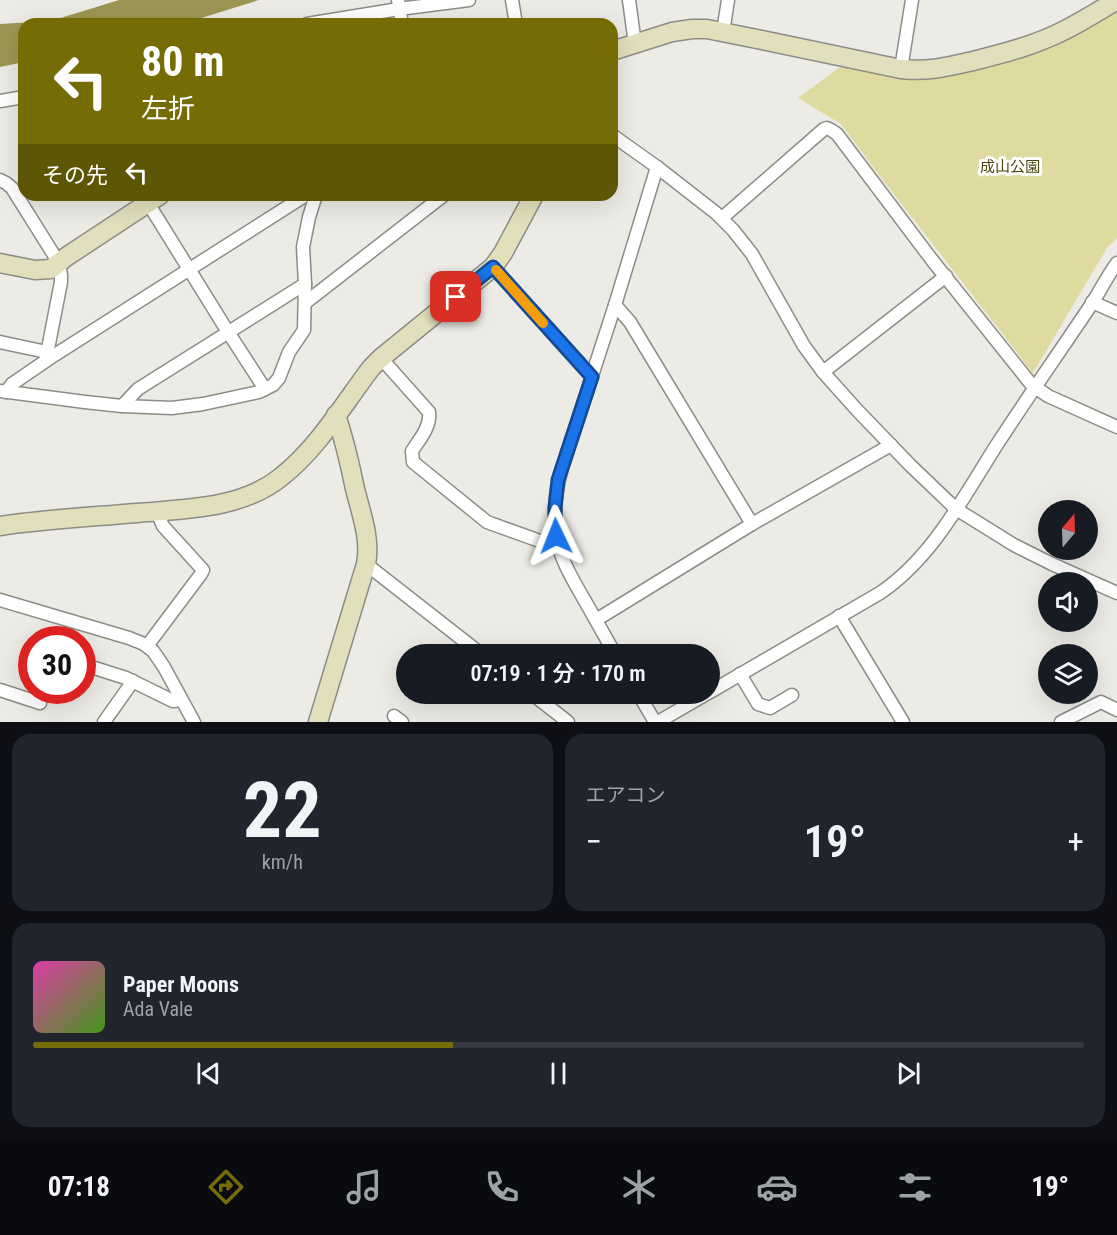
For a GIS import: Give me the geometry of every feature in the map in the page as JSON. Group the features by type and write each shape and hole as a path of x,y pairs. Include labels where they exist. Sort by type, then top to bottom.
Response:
{"street":[{"path":"334,18 398,4 469,0"},
{"path":"512,0 515,18"},
{"path":"630,0 635,44"},
{"path":"723,32 728,0"},
{"path":"901,69 912,0"},
{"path":"618,49 672,32 692,29 723,32 901,69 915,71 937,69 1016,50 1065,30 1117,0"},
{"path":"0,101 18,98"},
{"path":"722,218 825,129 829,129 837,134 1027,380 1048,396 1117,427"},
{"path":"618,139 722,218 733,230 752,254 804,346 823,372 891,446 956,508 1014,545 1117,593"},
{"path":"609,644 567,567 559,545 555,522 556,495 558,480 657,167"},
{"path":"0,180 18,190"},
{"path":"25,201 58,263 61,275 49,356"},
{"path":"0,263 35,270 51,269 146,201"},
{"path":"152,201 190,270 265,389"},
{"path":"3,391 49,356 190,270 297,201"},
{"path":"3,391 122,406 171,408 203,404 273,385 279,378 289,352 305,327 303,247 314,201"},
{"path":"305,303 436,201"},
{"path":"1,529 181,510 222,503 263,489 296,464 381,358 493,267 531,201"},
{"path":"720,686 902,577 956,508 1117,263"},
{"path":"493,267 592,377"},
{"path":"823,372 945,276"},
{"path":"122,406 138,389 305,284"},
{"path":"1092,302 1117,313"},
{"path":"615,305 630,322 752,524"},
{"path":"0,342 37,349 49,356"},
{"path":"381,358 429,412 427,427 412,451 413,462 489,523 548,544 559,545"},
{"path":"321,721 368,552 366,532 336,415"},
{"path":"596,620 752,524 891,446"},
{"path":"147,646 203,570 163,526 157,512"},
{"path":"366,564 468,644"},
{"path":"0,600 129,638 147,646 164,667 194,722"},
{"path":"839,616 902,722"},
{"path":"96,668 126,678 173,701 181,700"},
{"path":"740,674 758,704 770,708 792,695"},
{"path":"104,722 133,681"},
{"path":"0,690 18,696"},
{"path":"1061,722 1101,702 1117,710"},
{"path":"545,704 568,722"},
{"path":"645,704 656,722 688,704"}],"green space":[{"name":"成山公園","path":"1117,7 1117,238 1107,248 1033,373 841,124 798,98 843,65 921,78"}],"shaded area":[{"path":"119,0 259,0 201,18 61,18"},
{"path":"18,23 18,63 0,67 0,24"}],"slow traffic":[{"path":"496,270 543,323"}],"route":[{"path":"456,297 493,267 592,377 558,480 555,508 556,536"}]}
